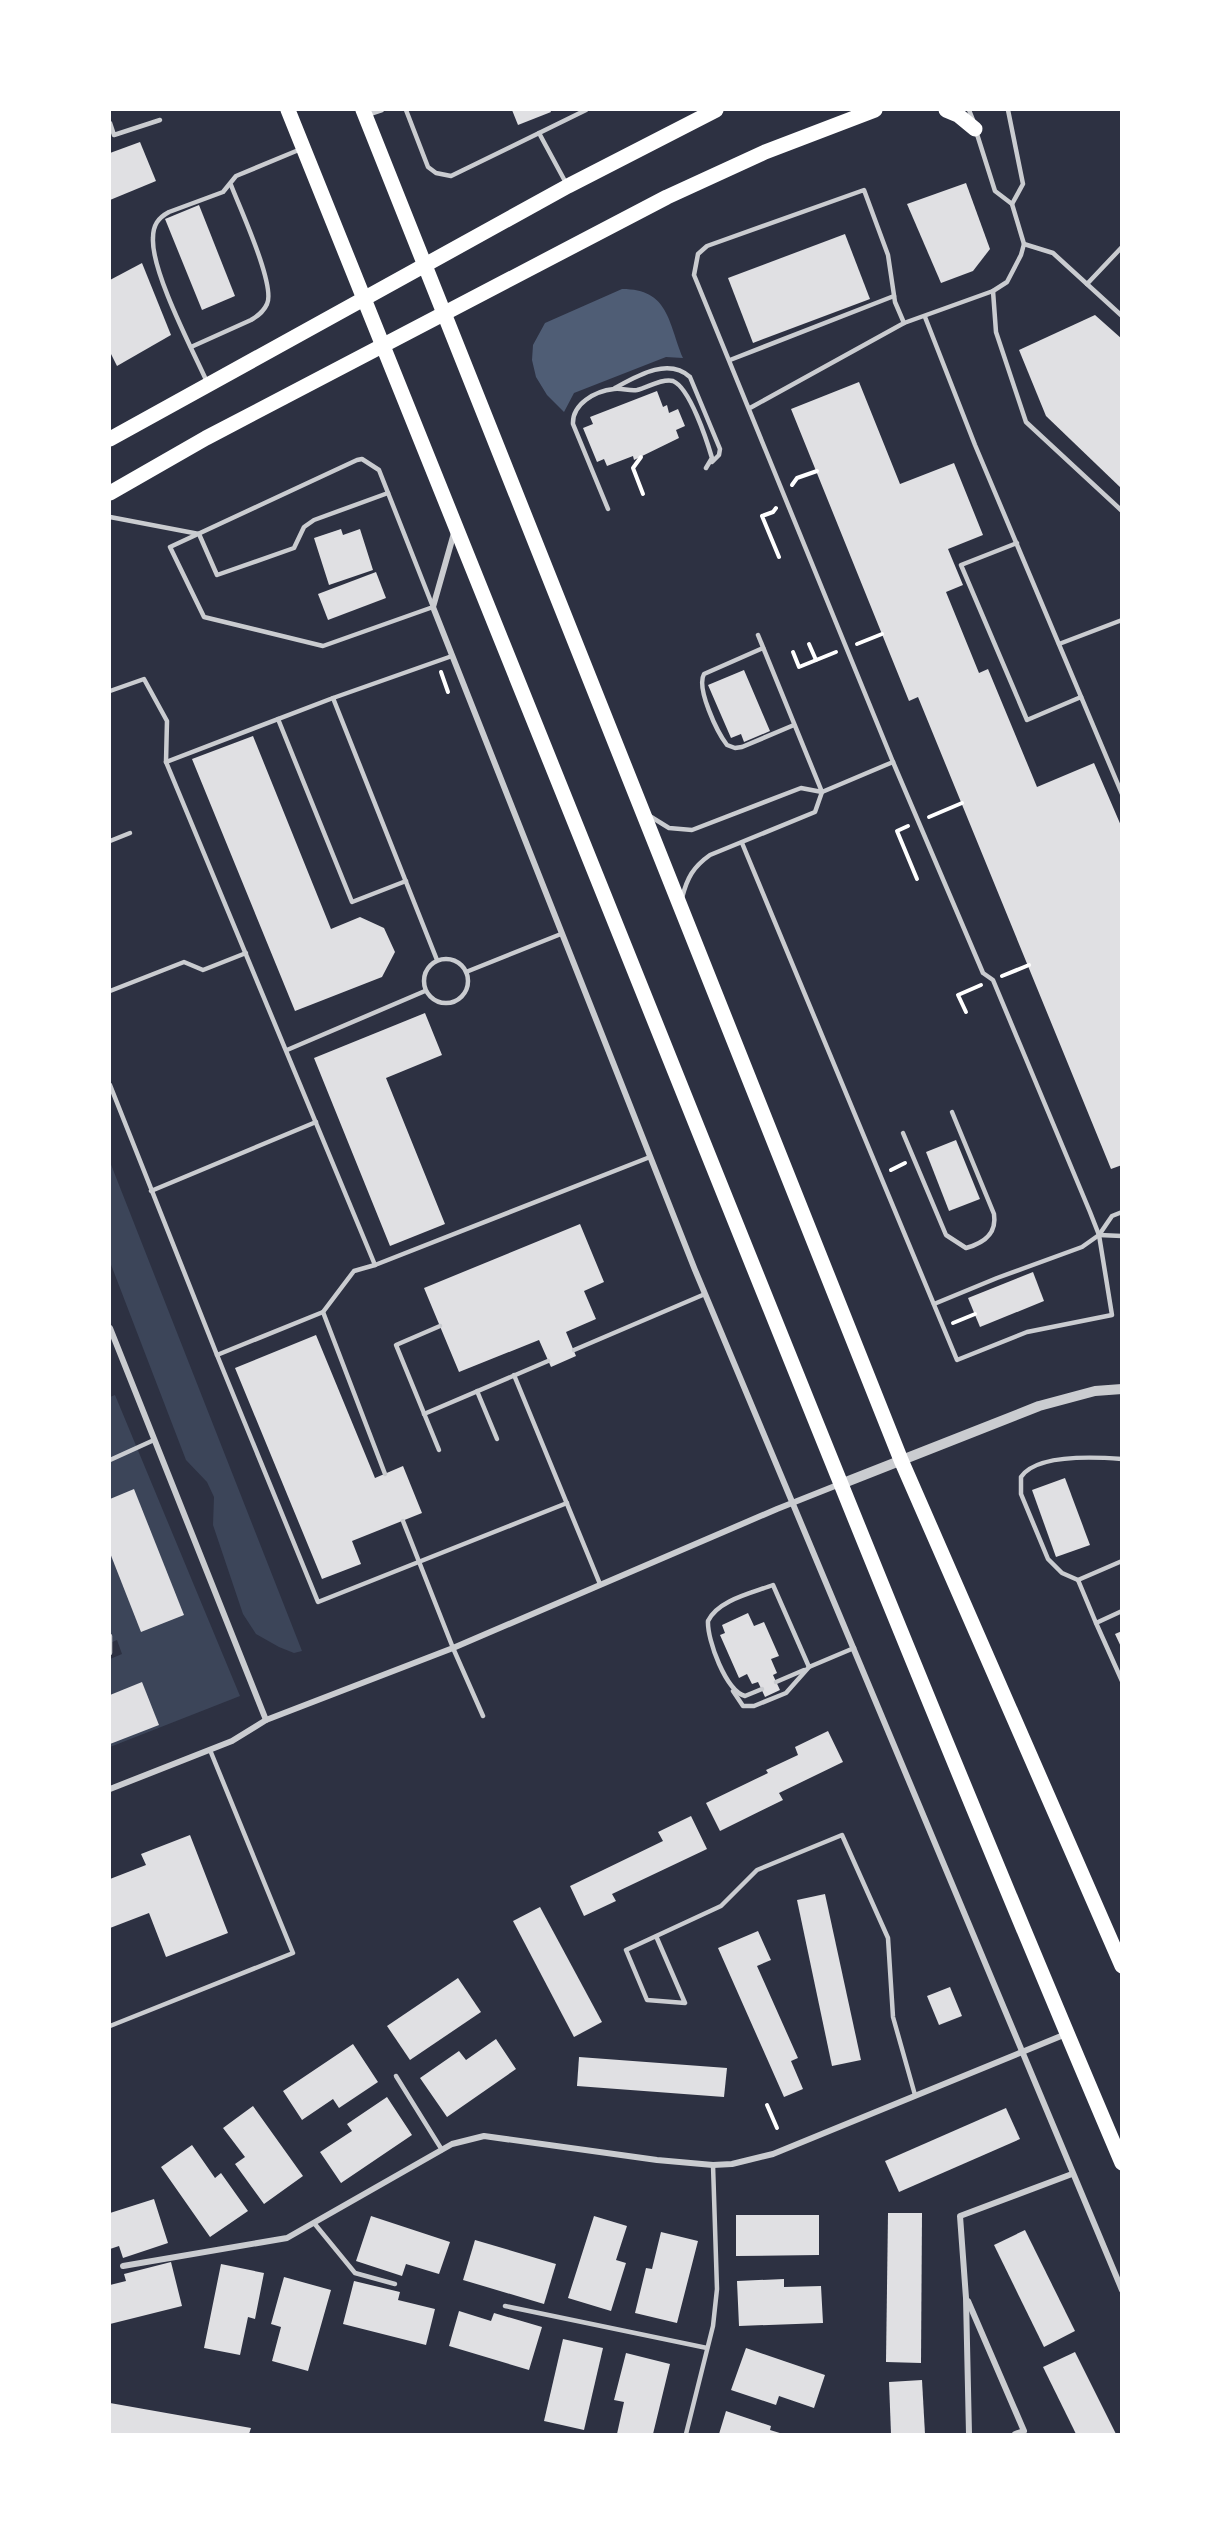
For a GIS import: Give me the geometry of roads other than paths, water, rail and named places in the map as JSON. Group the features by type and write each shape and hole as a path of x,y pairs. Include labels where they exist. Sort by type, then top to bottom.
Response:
{"main road":[{"path":"288,110 362,299 456,525 841,1484 1122,2163"},
{"path":"110,439 568,186 716,110"},
{"path":"110,493 206,438 677,193 765,152 875,110"},
{"path":"946,110 958,115 975,129"},
{"path":"364,112 902,1460 1122,1966"}],"street":[{"path":"456,525 433,607 705,1294 1122,2290"},
{"path":"110,1328 266,1720"},
{"path":"110,1789 232,1741 266,1720 453,1648 793,1502 1039,1406 1086,1393 1122,1389"},
{"path":"123,2266 287,2238 452,2144 484,2136 657,2160 713,2165 732,2164 773,2154 1067,2034"},
{"path":"969,2434 966,2298 960,2216 1072,2174"},
{"path":"966,2298 1024,2431 1016,2434"}],"lane":[{"path":"364,112 382,110"},
{"path":"406,110 428,166 436,174 451,176 586,110"},
{"path":"750,408 904,323 993,291 1007,282 1015,269 1024,244 1012,204 995,191 969,110"},
{"path":"1008,110 1023,184 1012,204"},
{"path":"110,123 114,135 160,120"},
{"path":"539,133 568,186"},
{"path":"208,385 159,272 153,239 154,230 161,216 223,192 236,176 303,148"},
{"path":"191,347 260,315 268,303 269,292 263,269 231,185"},
{"path":"742,843 957,1360 1027,1332 1112,1315 1099,1235 993,980 983,973 893,762 694,275 698,254 707,246 864,190 888,255 894,296 904,323"},
{"path":"1024,244 1053,253 1122,316"},
{"path":"1087,284 1122,247"},
{"path":"993,291 996,332 1026,422 1122,511"},
{"path":"730,360 894,296"},
{"path":"925,317 975,445 1122,794"},
{"path":"608,509 573,424 573,415 587,399 654,370 673,367 683,370 690,377 720,449 719,455 706,468 712,458 689,400 681,387 672,381 664,381 634,391 614,389"},
{"path":"363,459 379,470 388,493 433,607 323,646 204,616 170,547 357,460 363,459"},
{"path":"199,534 218,575 294,548 304,527 314,520 388,493"},
{"path":"110,517 199,534"},
{"path":"1017,543 962,565 1027,720 1081,697"},
{"path":"1059,644 1122,620"},
{"path":"680,904 690,873 696,865 710,855 815,812 822,792 758,635"},
{"path":"763,648 704,674 701,679 702,690 727,745 735,748 742,747 794,725"},
{"path":"166,762 333,698 452,656"},
{"path":"110,692 144,679 167,721 166,762 375,1265"},
{"path":"333,698 437,960"},
{"path":"278,719 352,902 406,881"},
{"path":"643,812 669,828 692,830 801,788 822,792 893,762"},
{"path":"110,841 130,833"},
{"path":"466,972 561,934"},
{"path":"110,991 184,962 203,970 246,953"},
{"path":"451,959 462,966 466,972 467,987 457,1000 441,1003 425,991 423,979 425,972 437,960 451,959"},
{"path":"287,1050 425,991"},
{"path":"110,1085 318,1602 567,1503"},
{"path":"903,1133 946,1235 966,1248 977,1245 989,1237 996,1225 994,1214 952,1112"},
{"path":"152,1191 316,1122"},
{"path":"217,1355 322,1312 354,1271 375,1265 650,1157"},
{"path":"934,1304 1082,1246 1099,1235 1112,1216 1122,1212"},
{"path":"1099,1235 1122,1236"},
{"path":"574,1350 705,1294"},
{"path":"322,1312 385,1474"},
{"path":"439,1450 396,1345 440,1326"},
{"path":"424,1414 548,1361"},
{"path":"514,1375 600,1584"},
{"path":"477,1391 497,1439"},
{"path":"110,1460 154,1440"},
{"path":"1122,1459 1055,1460 1030,1468 1021,1477 1019,1487 1048,1559 1062,1573 1078,1580 1122,1681"},
{"path":"403,1521 453,1648 483,1716"},
{"path":"1078,1580 1122,1561"},
{"path":"772,1585 809,1667 786,1693 754,1706 743,1706 739,1703 713,1647 708,1621 715,1610 723,1605 772,1585"},
{"path":"1096,1623 1122,1611"},
{"path":"110,1636 110,1653"},
{"path":"776,1682 854,1648"},
{"path":"731,1686 736,1692 745,1696 762,1689"},
{"path":"110,2026 292,1953 210,1750"},
{"path":"656,1936 685,2003 647,2000 626,1950 656,1936 721,1906 757,1870 842,1836 888,1938 893,2017 915,2095"},
{"path":"396,2076 442,2150"},
{"path":"686,2434 707,2348 717,2289 713,2165"},
{"path":"314,2223 355,2274 395,2284"},
{"path":"505,2306 707,2348"}]}
